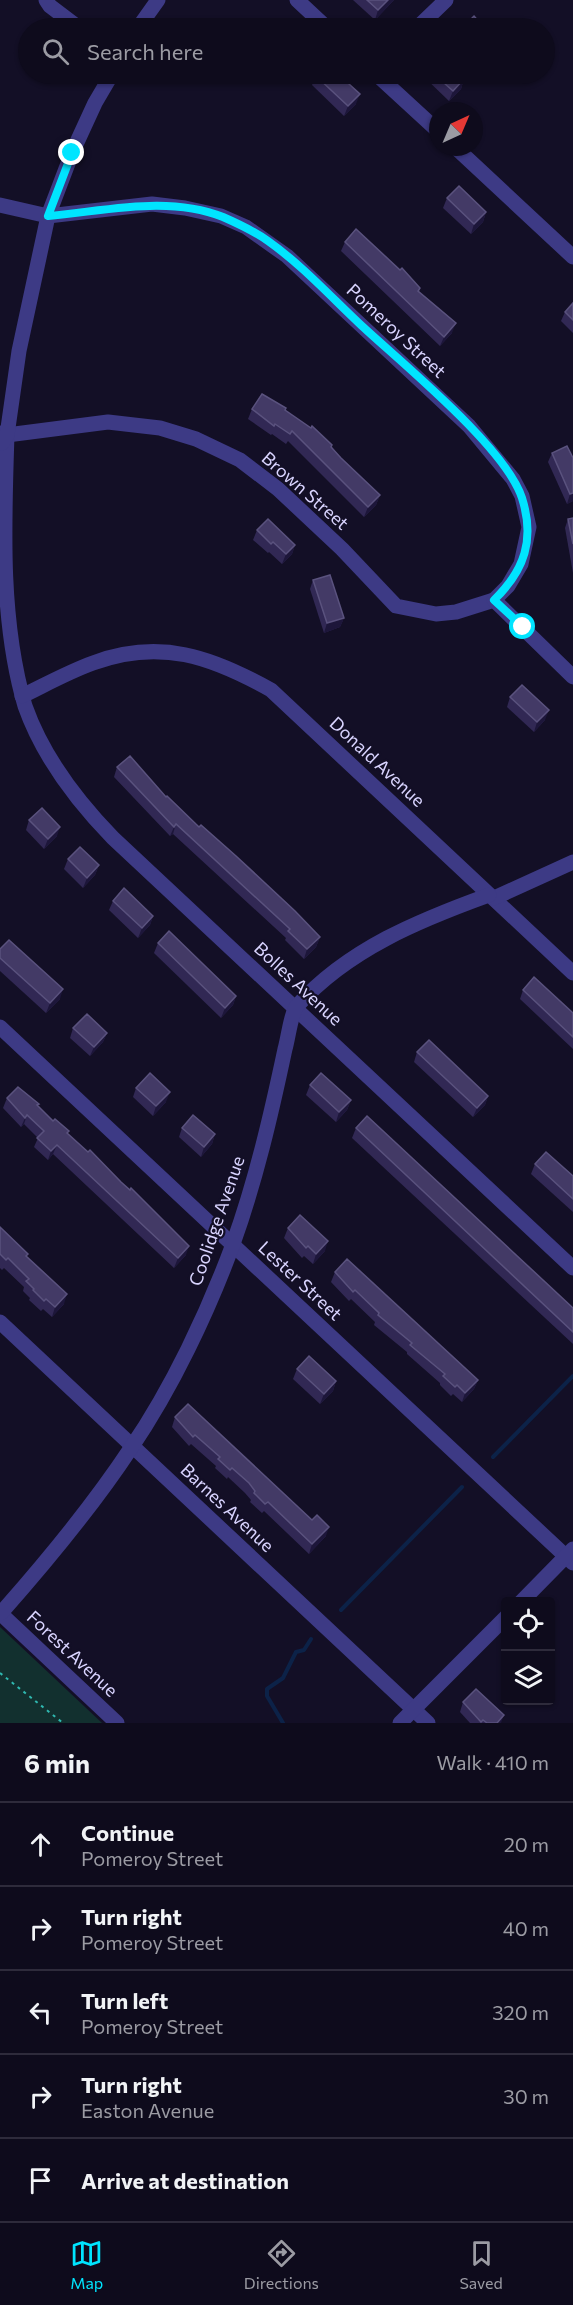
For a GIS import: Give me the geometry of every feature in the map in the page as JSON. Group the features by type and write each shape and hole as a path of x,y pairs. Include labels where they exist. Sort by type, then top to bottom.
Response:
{"street":[{"path":"46,0 66,18"},
{"path":"145,18 158,0"},
{"path":"297,0 316,18"},
{"path":"427,18 446,0"},
{"name":"Bolles Avenue","path":"106,84 72,153 48,216 2,438 4,604 13,662 23,701 50,759 92,816 573,1268"},
{"path":"387,84 429,123"},
{"path":"465,156 573,257"},
{"name":"Pomeroy Street","path":"0,205 48,216 152,204 186,208 221,216 246,227 287,256 469,426 513,479 522,496 529,527 521,564 508,586 494,600"},
{"name":"Brown Street","path":"2,438 108,422 160,428 196,439 240,460 278,489 342,549 396,606 436,614 456,612 494,600"},
{"path":"494,600 573,677"},
{"name":"Donald Avenue","path":"23,701 79,668 119,656 151,650 192,656 237,671 271,690 573,973"},
{"path":"295,1008 348,962 398,931 430,917 492,896 573,862"},
{"name":"Coolidge Avenue","path":"0,1613 69,1534 133,1446 187,1349 232,1245 267,1130 295,1008"},
{"name":"Lester Street","path":"0,1027 232,1245 571,1556"},
{"name":"Barnes Avenue","path":"0,1322 428,1723"},
{"path":"526,1597 571,1556"},
{"name":"Forest Avenue","path":"0,1613 117,1723"},
{"path":"400,1723 501,1622"}],"path":[{"path":"0,1673 63,1723"}],"green space":[{"path":"0,1627 102,1723 0,1723"}],"building":[{"path":"367,0 388,0 378,10"},
{"path":"325,84 349,84 360,94 348,106"},
{"path":"445,84 459,84 453,91"},
{"path":"459,186 486,212 474,224 447,198"},
{"path":"356,229 400,270 402,268 420,288 418,291 456,323 444,337 345,242"},
{"path":"573,303 573,320 565,312"},
{"path":"262,394 286,408 285,410 311,428 312,426 332,445 331,447 341,458 380,495 368,507 292,431 290,434 275,424 274,426 252,409"},
{"path":"567,446 573,458 573,493 570,494 552,453"},
{"path":"573,518 573,544 568,519"},
{"path":"268,519 295,545 286,554 273,542 271,544 257,530"},
{"path":"330,575 344,618 327,623 313,580"},
{"path":"522,685 549,710 537,722 510,697"},
{"path":"130,756 166,797 236,856 320,937 307,949 288,931 290,929 176,824 174,827 117,767"},
{"path":"42,808 60,827 48,839 29,820"},
{"path":"80,847 99,865 87,878 68,859"},
{"path":"124,888 153,916 142,928 113,901"},
{"path":"169,931 236,996 225,1008 158,943"},
{"path":"9,940 63,989 50,1003 0,958 0,949"},
{"path":"534,977 573,1013 573,1037 523,990"},
{"path":"87,1014 107,1033 94,1047 73,1028"},
{"path":"429,1040 488,1096 477,1108 417,1052"},
{"path":"150,1073 170,1092 156,1106 136,1088"},
{"path":"321,1073 351,1100 339,1112 310,1085"},
{"path":"18,1087 39,1104 37,1105 53,1121 55,1119 69,1131 67,1133 88,1152 90,1150 130,1190 131,1188 189,1246 178,1258 57,1145 51,1151 37,1138 44,1131 27,1115 25,1118 7,1098"},
{"path":"193,1115 215,1134 204,1147 182,1128"},
{"path":"367,1116 573,1308 573,1332 356,1128"},
{"path":"546,1152 573,1176 573,1199 535,1164"},
{"path":"300,1215 328,1241 316,1254 308,1246 306,1248 288,1228"},
{"path":"0,1227 28,1254 26,1256 67,1294 55,1307 46,1299 44,1301 26,1281 29,1279 8,1258 6,1260 0,1254"},
{"path":"347,1259 478,1380 465,1393 443,1376 445,1374 410,1345 412,1343 378,1315 379,1313 355,1290 353,1292 335,1272"},
{"path":"309,1356 336,1381 324,1394 297,1369"},
{"path":"188,1404 312,1520 317,1515 329,1527 312,1544 268,1502 265,1504 254,1493 249,1483 232,1468 230,1470 218,1459 220,1457 195,1435 193,1437 175,1417"},
{"path":"476,1689 504,1715 497,1723 487,1723 483,1720 481,1722 463,1702"}],"waterway":[{"path":"493,1457 573,1376"},
{"path":"341,1610 462,1487"},
{"path":"283,1723 267,1696 267,1689 283,1678 296,1652 304,1650 311,1639"}],"route":[{"path":"72,153 48,216 152,204 199,210 221,216 246,227 287,256 469,426 513,479 522,496 529,527 524,555 508,586 494,600 523,627"}]}
